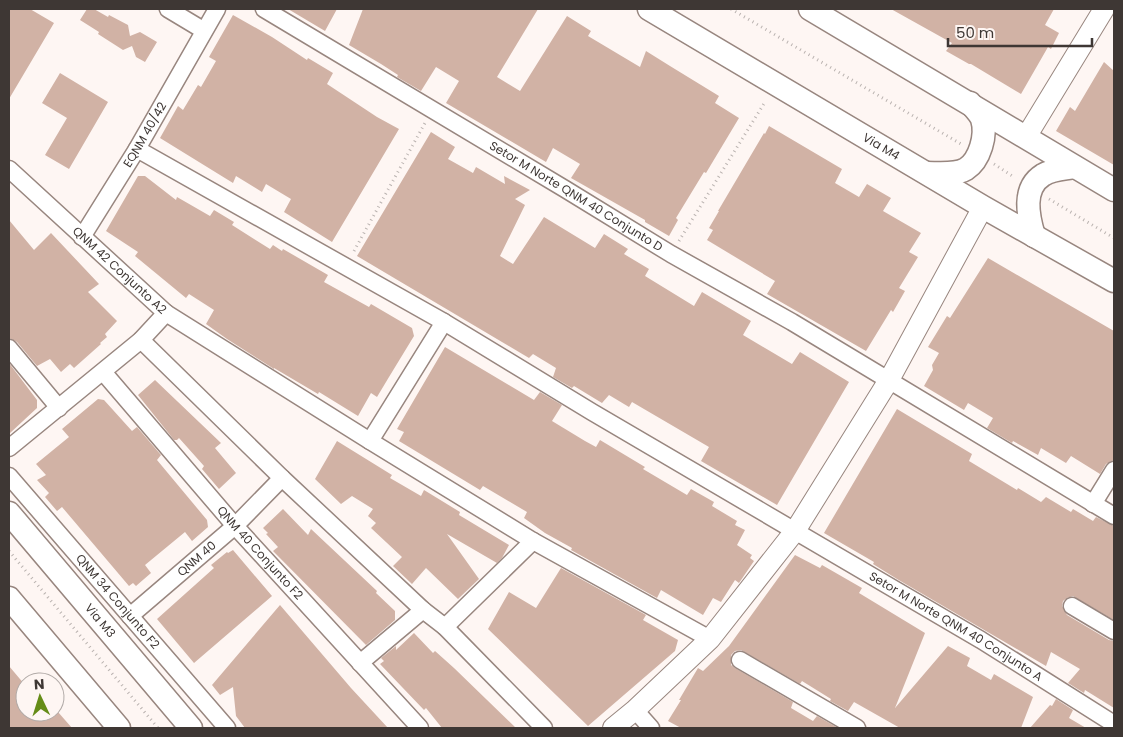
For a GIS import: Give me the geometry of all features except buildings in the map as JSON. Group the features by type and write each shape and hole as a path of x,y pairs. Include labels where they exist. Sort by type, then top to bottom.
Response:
{"main road":[{"name":"Via M4","path":"649,9 983,207 1114,281"},
{"path":"810,9 1114,190"},
{"path":"927,173 950,173 966,169 977,154 981,146 983,134 981,118 970,103"},
{"path":"1034,236 1029,220 1028,202 1032,188 1042,175 1074,167"},
{"name":"Via M3","path":"9,513 191,728"},
{"path":"9,598 119,728"}],"street":[{"path":"168,9 203,30"},
{"name":"EQNM 40/42","path":"82,237 137,148 203,30 217,9"},
{"name":"Setor M Norte QNM 40 Conjunto D","path":"264,9 671,254 792,322 1114,516"},
{"path":"1026,138 1104,9"},
{"name":"Setor M Norte QNM 40 Conjunto A","path":"137,148 444,322 981,640 1111,724"},
{"name":"QNM 42 Conjunto A2","path":"9,169 166,313 141,340 104,372 9,448"},
{"path":"613,728 635,710 710,639 795,531 889,380 983,207"},
{"path":"166,313 533,541 710,639"},
{"path":"370,441 444,322"},
{"path":"141,340 282,478 423,610 445,627 544,728"},
{"path":"9,348 59,408"},
{"name":"QNM 40 Conjunto F2","path":"104,372 235,526 420,728"},
{"path":"1093,504 1114,470"},
{"name":"QNM 34 Conjunto F2","path":"9,476 227,728"},
{"name":"QNM 40","path":"130,616 235,526 282,478"},
{"path":"445,627 533,541"},
{"path":"1072,606 1114,631"},
{"path":"360,663 423,610"},
{"path":"740,660 857,728"},
{"path":"635,710 651,728"}],"path":[{"path":"731,9 977,154 1114,238"},
{"path":"671,254 776,84"},
{"path":"345,267 433,109"},
{"path":"9,551 158,728"}]}
